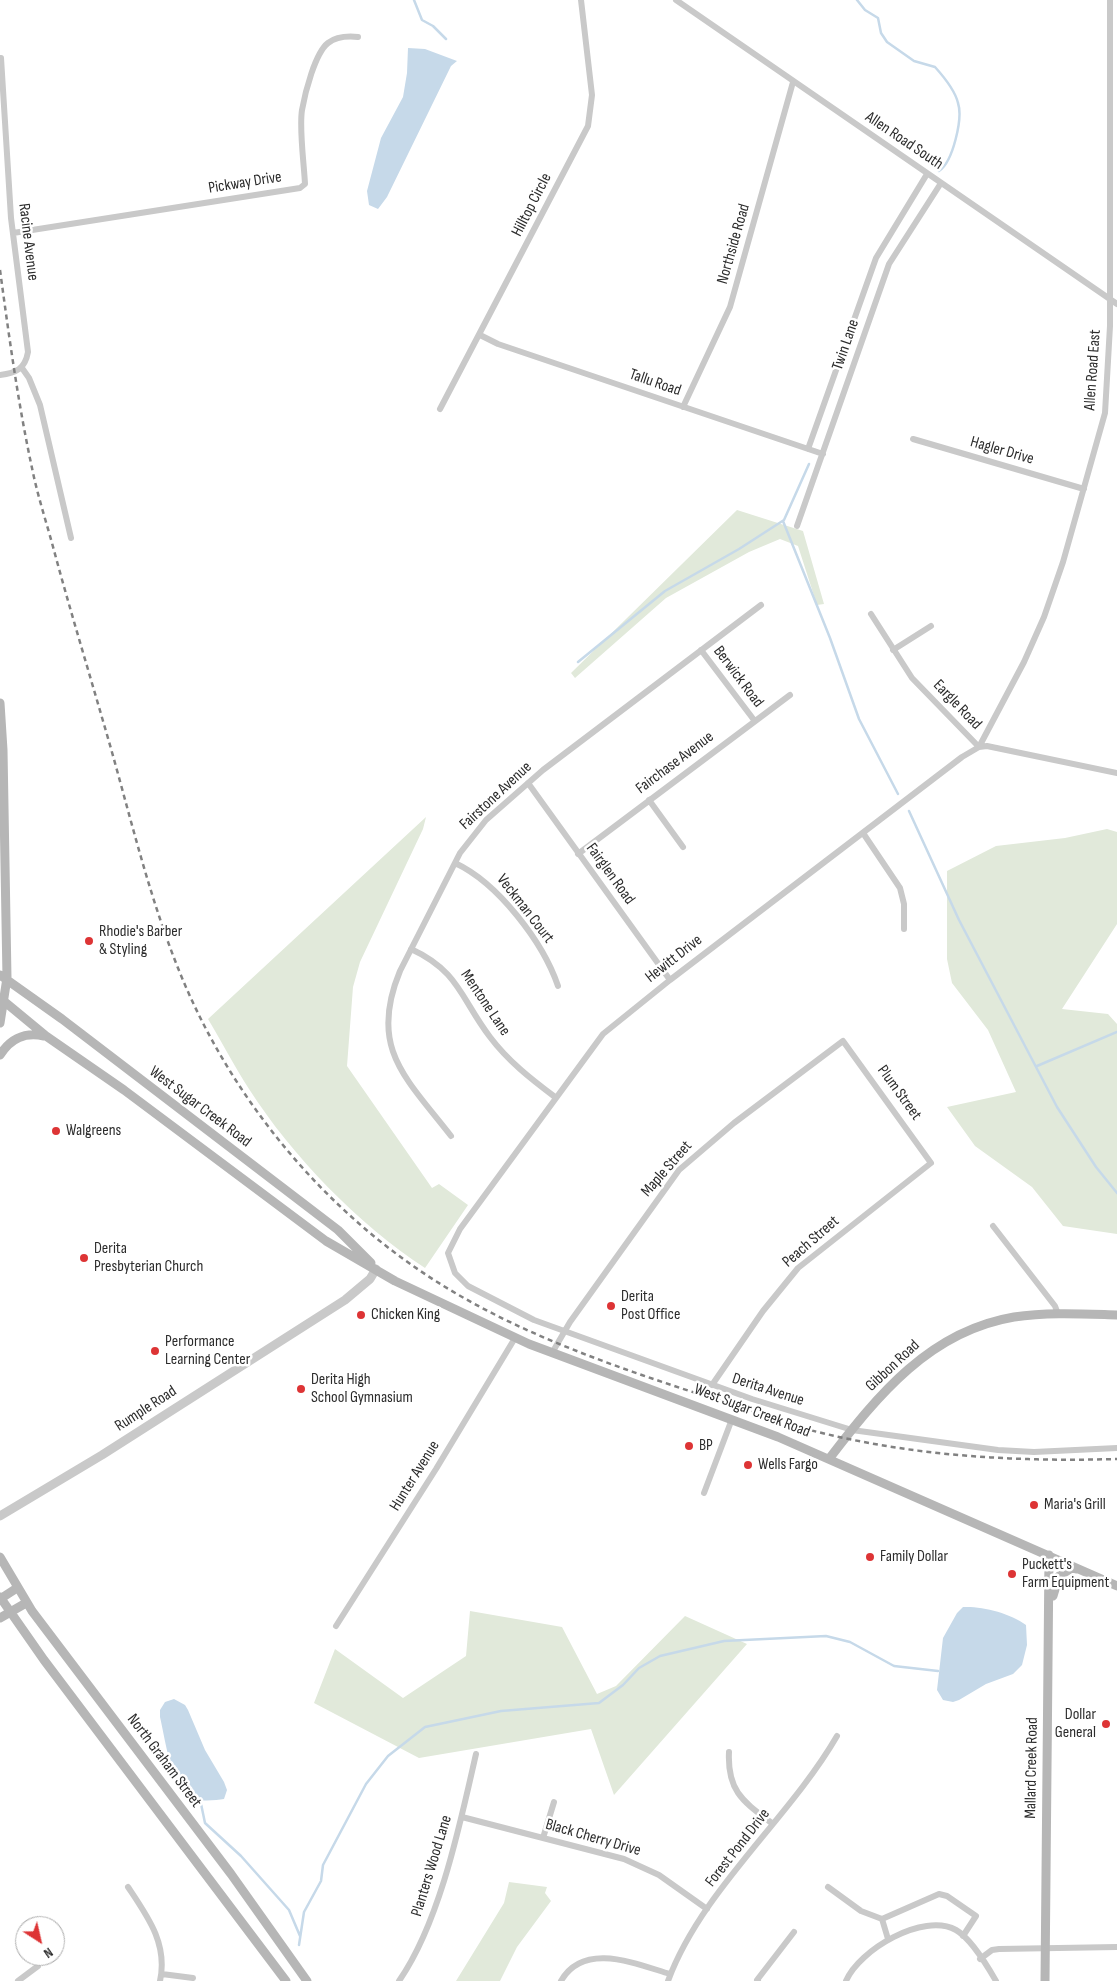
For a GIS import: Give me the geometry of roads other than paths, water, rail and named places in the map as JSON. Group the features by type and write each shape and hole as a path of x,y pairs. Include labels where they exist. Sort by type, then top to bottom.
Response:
{"main road":[{"path":"0,703 3,827 3,977 0,1023"},
{"path":"0,812 3,827"},
{"name":"West Sugar Creek Road","path":"3,977 338,1230 376,1269"},
{"name":"West Sugar Creek Road","path":"2,999 46,1036 124,1090 326,1241 395,1281 552,1354 732,1419 829,1459 1117,1586"},
{"path":"0,1055 14,1040 22,1036 35,1034 46,1036"},
{"path":"203,1150 217,1154 236,1169 243,1171 253,1166"},
{"name":"Gibbon Road","path":"829,1459 852,1430 906,1370 942,1343 992,1322 1015,1317 1058,1314 1117,1316"},
{"name":"Mallard Creek Road","path":"1045,1981 1049,1555"},
{"name":"North Graham Street","path":"0,1557 26,1603 231,1874 307,1981"},
{"path":"1049,1671 1054,1663 1053,1590 1056,1581 1064,1572 1072,1568 1080,1569"},
{"path":"17,1588 0,1598 286,1981"},
{"path":"0,1618 26,1603"}],"street":[{"name":"Hilltop Circle","path":"440,409 588,126 592,95 581,0"},
{"name":"Allen Road South","path":"676,0 1117,304"},
{"name":"Allen Road East","path":"979,747 1024,662 1060,571 1105,413 1108,396 1110,299 1110,0"},
{"name":"Pickway Drive","path":"13,233 300,188 305,184 302,111 318,54 328,42 335,39 345,36 358,37"},
{"name":"Racine Avenue","path":"1,58 5,158 28,352 22,368"},
{"name":"Northside Road","path":"683,407 730,307 793,82"},
{"name":"Twin Lane","path":"808,449 876,258 927,174"},
{"name":"Twin Lane","path":"797,526 889,264 941,183"},
{"name":"Tallu Road","path":"480,335 498,344 823,454"},
{"path":"0,375 14,373 22,368 29,378 40,405 71,538"},
{"name":"Hagler Drive","path":"912,439 1084,489"},
{"name":"Fairstone Avenue","path":"451,1136 411,1084 390,1045 387,1024 389,1000 411,950 455,863 477,830 528,783 761,605"},
{"name":"Eargle Road","path":"871,614 912,678 979,747 993,747 1117,773"},
{"path":"893,650 931,626"},
{"name":"Berwick Road","path":"701,650 754,720"},
{"name":"Fairchase Avenue","path":"578,854 754,720 790,695"},
{"name":"Hewitt Drive","path":"448,1253 460,1229 603,1034 670,980 962,757 979,747"},
{"name":"Fairglen Road","path":"528,783 670,980"},
{"path":"649,800 683,847"},
{"path":"863,833 900,888 904,904 904,929"},
{"name":"Veckman Court","path":"455,863 475,873 500,895 550,964 558,986"},
{"name":"Mentone Lane","path":"411,950 424,955 448,973 461,990 480,1024 491,1039 521,1070 555,1097"},
{"name":"Plum Street","path":"843,1041 931,1163"},
{"name":"Maple Street","path":"552,1354 563,1332 680,1170 734,1123 843,1041"},
{"name":"Peach Street","path":"712,1385 758,1319 798,1268 931,1163"},
{"path":"993,1226 1055,1306 1058,1314"},
{"name":"Derita Avenue","path":"448,1253 455,1273 468,1286 504,1306 563,1332 712,1385 852,1430 998,1450 1034,1452 1117,1448"},
{"name":"Rumple Road","path":"0,1516 102,1455 345,1300 370,1279 376,1269"},
{"name":"Hunter Avenue","path":"336,1626 436,1469 515,1338"},
{"path":"704,1493 732,1419"},
{"name":"Forest Pond Drive","path":"669,1978 683,1947 707,1909 806,1782 837,1736"},
{"path":"730,1752 730,1777 737,1794 773,1824"},
{"name":"Planters Wood Lane","path":"399,1981 416,1953 432,1913 462,1816 476,1754"},
{"path":"542,1838 554,1802"},
{"name":"Black Cherry Drive","path":"462,1816 603,1853 642,1866 660,1875 707,1909"},
{"path":"128,1887 159,1940 163,1959 161,1977 193,1978"},
{"path":"828,1887 861,1911 882,1919 939,1894 947,1896 976,1916 963,1936"},
{"path":"882,1919 888,1940"},
{"path":"846,1981 857,1964 888,1940 928,1926 948,1927 963,1936 996,1981"},
{"path":"758,1981 756,1980 794,1932"},
{"path":"980,1959 992,1950 999,1949 1117,1947"},
{"path":"561,1981 572,1968 582,1962 602,1957 614,1958 669,1978"},
{"path":"18,1981 38,1966"}],"water":[{"path":"408,48 425,49 457,61 451,66 387,197 378,209 369,205 367,191 381,138 403,97 407,73"},
{"path":"963,1607 996,1611 1026,1625 1027,1645 1022,1665 1013,1674 986,1684 953,1702 943,1700 937,1690 943,1638 957,1613"},
{"path":"174,1699 185,1705 205,1750 224,1782 227,1790 224,1799 191,1799 183,1795 175,1781 160,1717 160,1710 165,1702"}],"waterway":[{"path":"414,0 422,20 433,26 446,39"},
{"path":"857,0 865,10 878,18 881,33 887,42 914,61 935,67 954,93 959,110 958,129 949,159 939,171"},
{"path":"578,662 665,591 739,549 784,520 809,464"},
{"path":"783,521 830,638 859,719 898,794"},
{"path":"909,811 959,920 1057,1107 1096,1167 1117,1193"},
{"path":"1037,1066 1117,1032"},
{"path":"299,1945 304,1912 321,1881 323,1865 366,1784 388,1756 425,1727 501,1711 599,1703 623,1685 639,1668 660,1656 724,1641 826,1636 850,1642 894,1666 938,1671"},
{"path":"200,1799 205,1823 241,1856 289,1910 300,1936"}],"railway":[{"path":"0,270 18,394 36,487 163,927 189,994 232,1074 257,1111 315,1182 382,1243 419,1270 463,1298 559,1344 659,1381 810,1430 886,1446 1001,1458 1117,1459"}],"place":[{"name":"Rhodie's Barber & Styling","path":"89,941"},
{"name":"Walgreens","path":"56,1131"},
{"name":"Derita Presbyterian Church","path":"84,1258"},
{"name":"Derita Post Office","path":"611,1306"},
{"name":"Chicken King","path":"361,1315"},
{"name":"Performance Learning Center","path":"155,1351"},
{"name":"Derita High School Gymnasium","path":"301,1389"},
{"name":"BP","path":"689,1446"},
{"name":"Wells Fargo","path":"748,1465"},
{"name":"Maria's Grill","path":"1034,1505"},
{"name":"Family Dollar","path":"870,1557"},
{"name":"Puckett's Farm Equipment","path":"1012,1574"},
{"name":"Dollar General","path":"1106,1724"}]}
